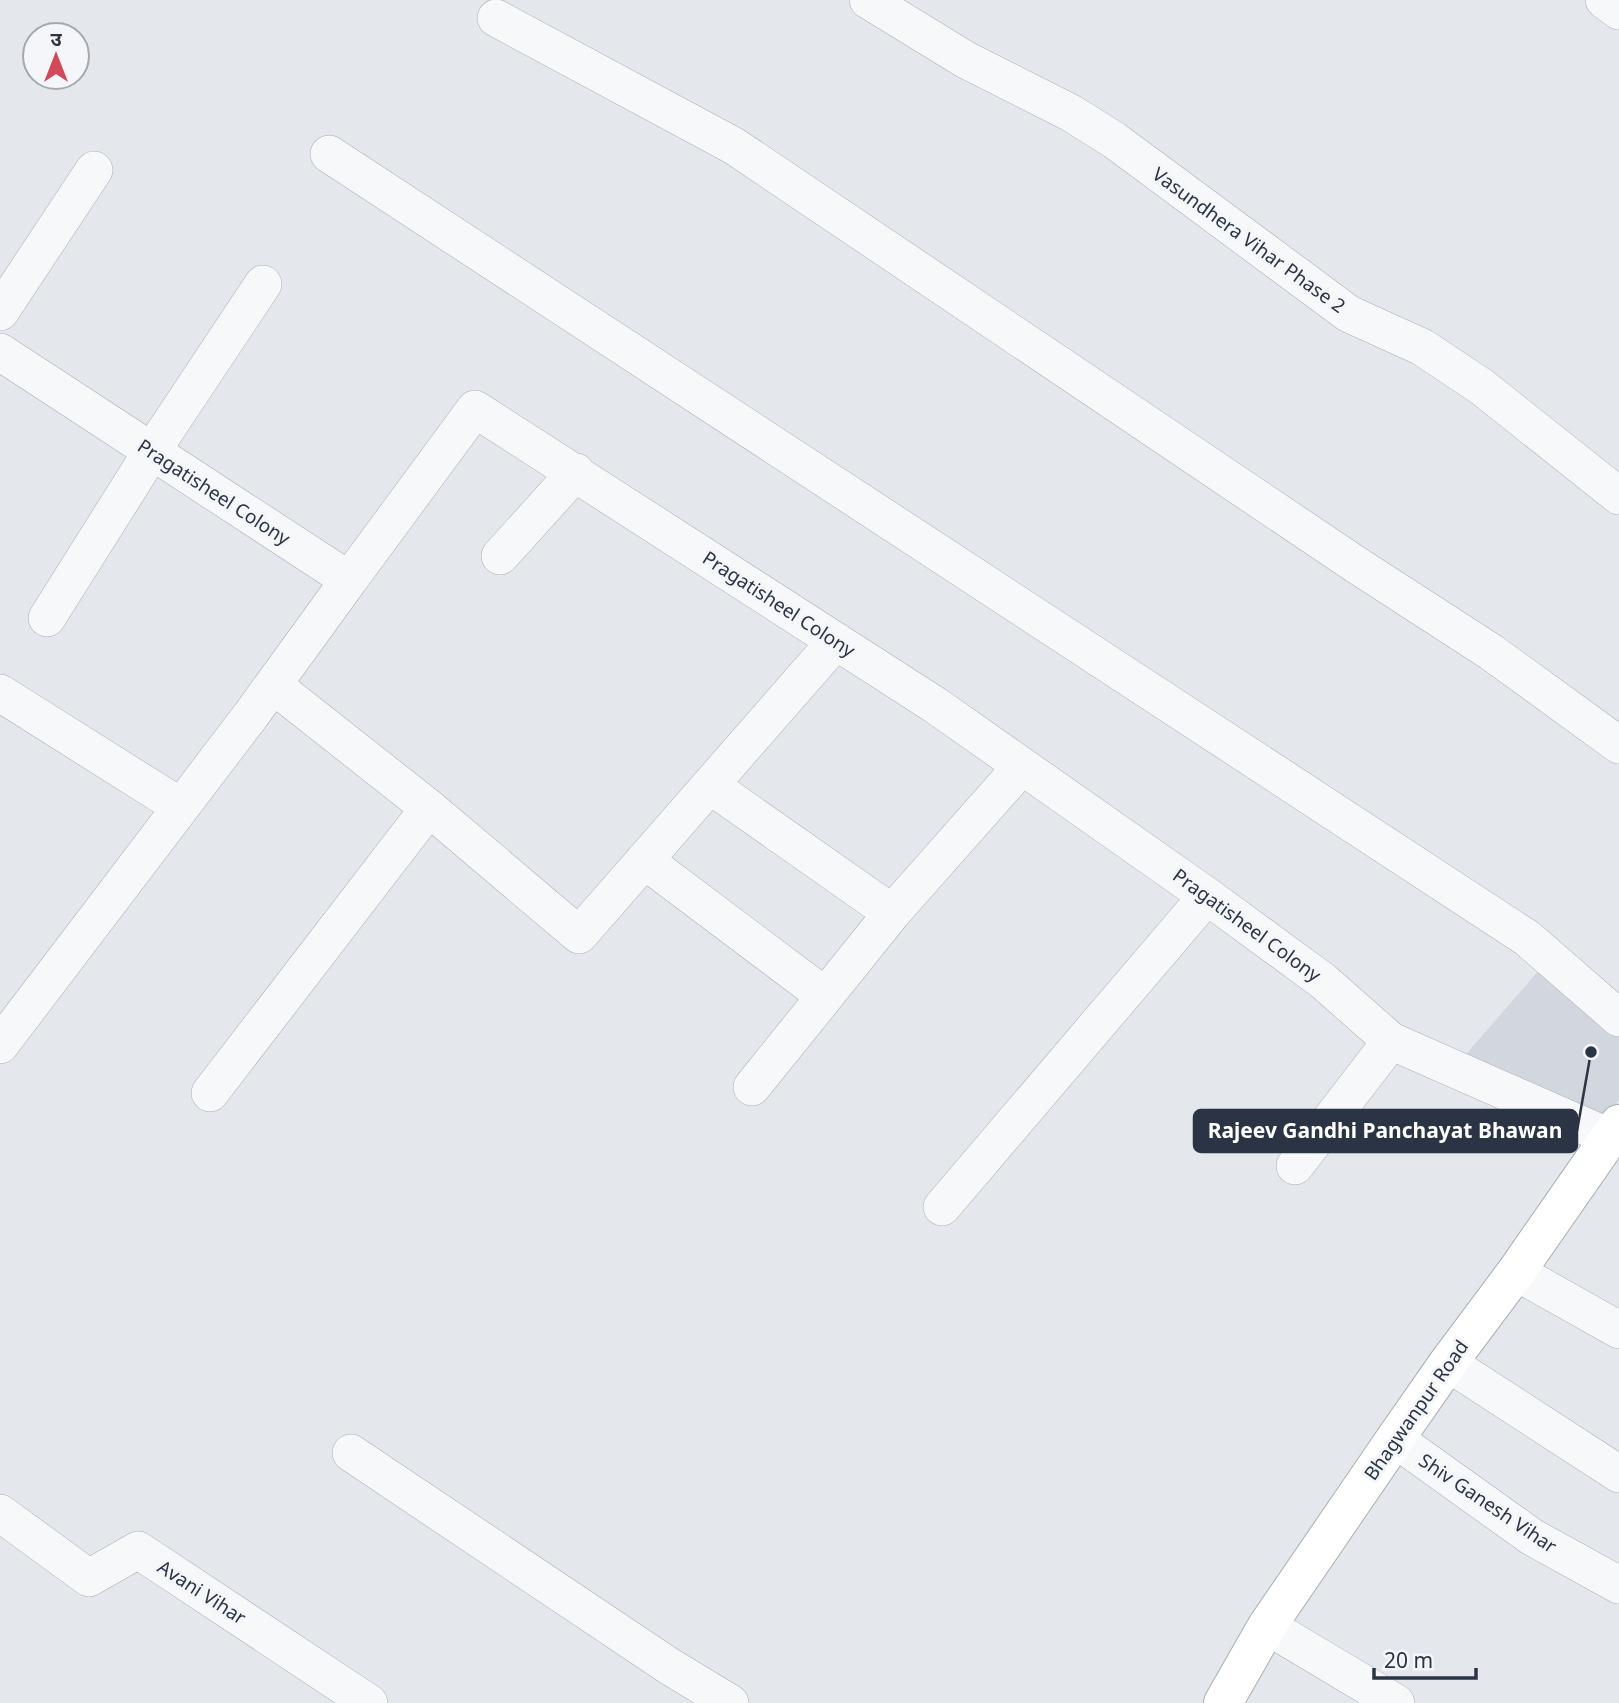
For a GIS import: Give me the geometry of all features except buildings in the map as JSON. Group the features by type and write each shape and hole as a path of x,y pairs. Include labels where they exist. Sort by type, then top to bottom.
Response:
{"street":[{"name":"Vasundhera Vihar Phase 2","path":"867,0 966,61 1071,113 1114,140 1349,314 1422,346 1482,387 1619,496"},
{"path":"1604,0 1619,11"},
{"path":"496,18 734,146 1355,564 1491,652 1619,745"},
{"path":"329,154 1527,938 1619,1018"},
{"path":"0,312 94,170"},
{"path":"47,618 152,451 263,284"},
{"name":"Pragatisheel Colony","path":"0,352 349,580 475,409 935,705 1323,981 1391,1041 1614,1131"},
{"path":"500,556 576,472"},
{"path":"0,1045 13,1001 181,807 349,580"},
{"path":"273,685 429,808 579,935 836,641"},
{"path":"0,693 181,807"},
{"path":"752,1087 892,913 1022,766"},
{"path":"712,786 892,913"},
{"path":"210,1093 429,808"},
{"path":"644,860 825,996"},
{"path":"942,1207 1207,896"},
{"path":"1295,1166 1391,1041"},
{"name":"Bhagwanpur Road","path":"1223,1703 1267,1626 1395,1438 1516,1272 1614,1131"},
{"path":"1516,1272 1619,1330"},
{"path":"1448,1363 1619,1474"},
{"name":"Shiv Ganesh Vihar","path":"1395,1438 1532,1536 1619,1585"},
{"path":"351,1453 669,1666 730,1703"},
{"name":"Avani Vihar","path":"0,1513 89,1578 138,1550 369,1703"},
{"path":"1267,1626 1396,1703"}],"shaded area":[{"path":"1540,969 1619,1036 1619,1100 1602,1125 1462,1059"}],"place":[{"name":"Rajeev Gandhi Panchayat Bhawan","path":"1591,1052"}]}
